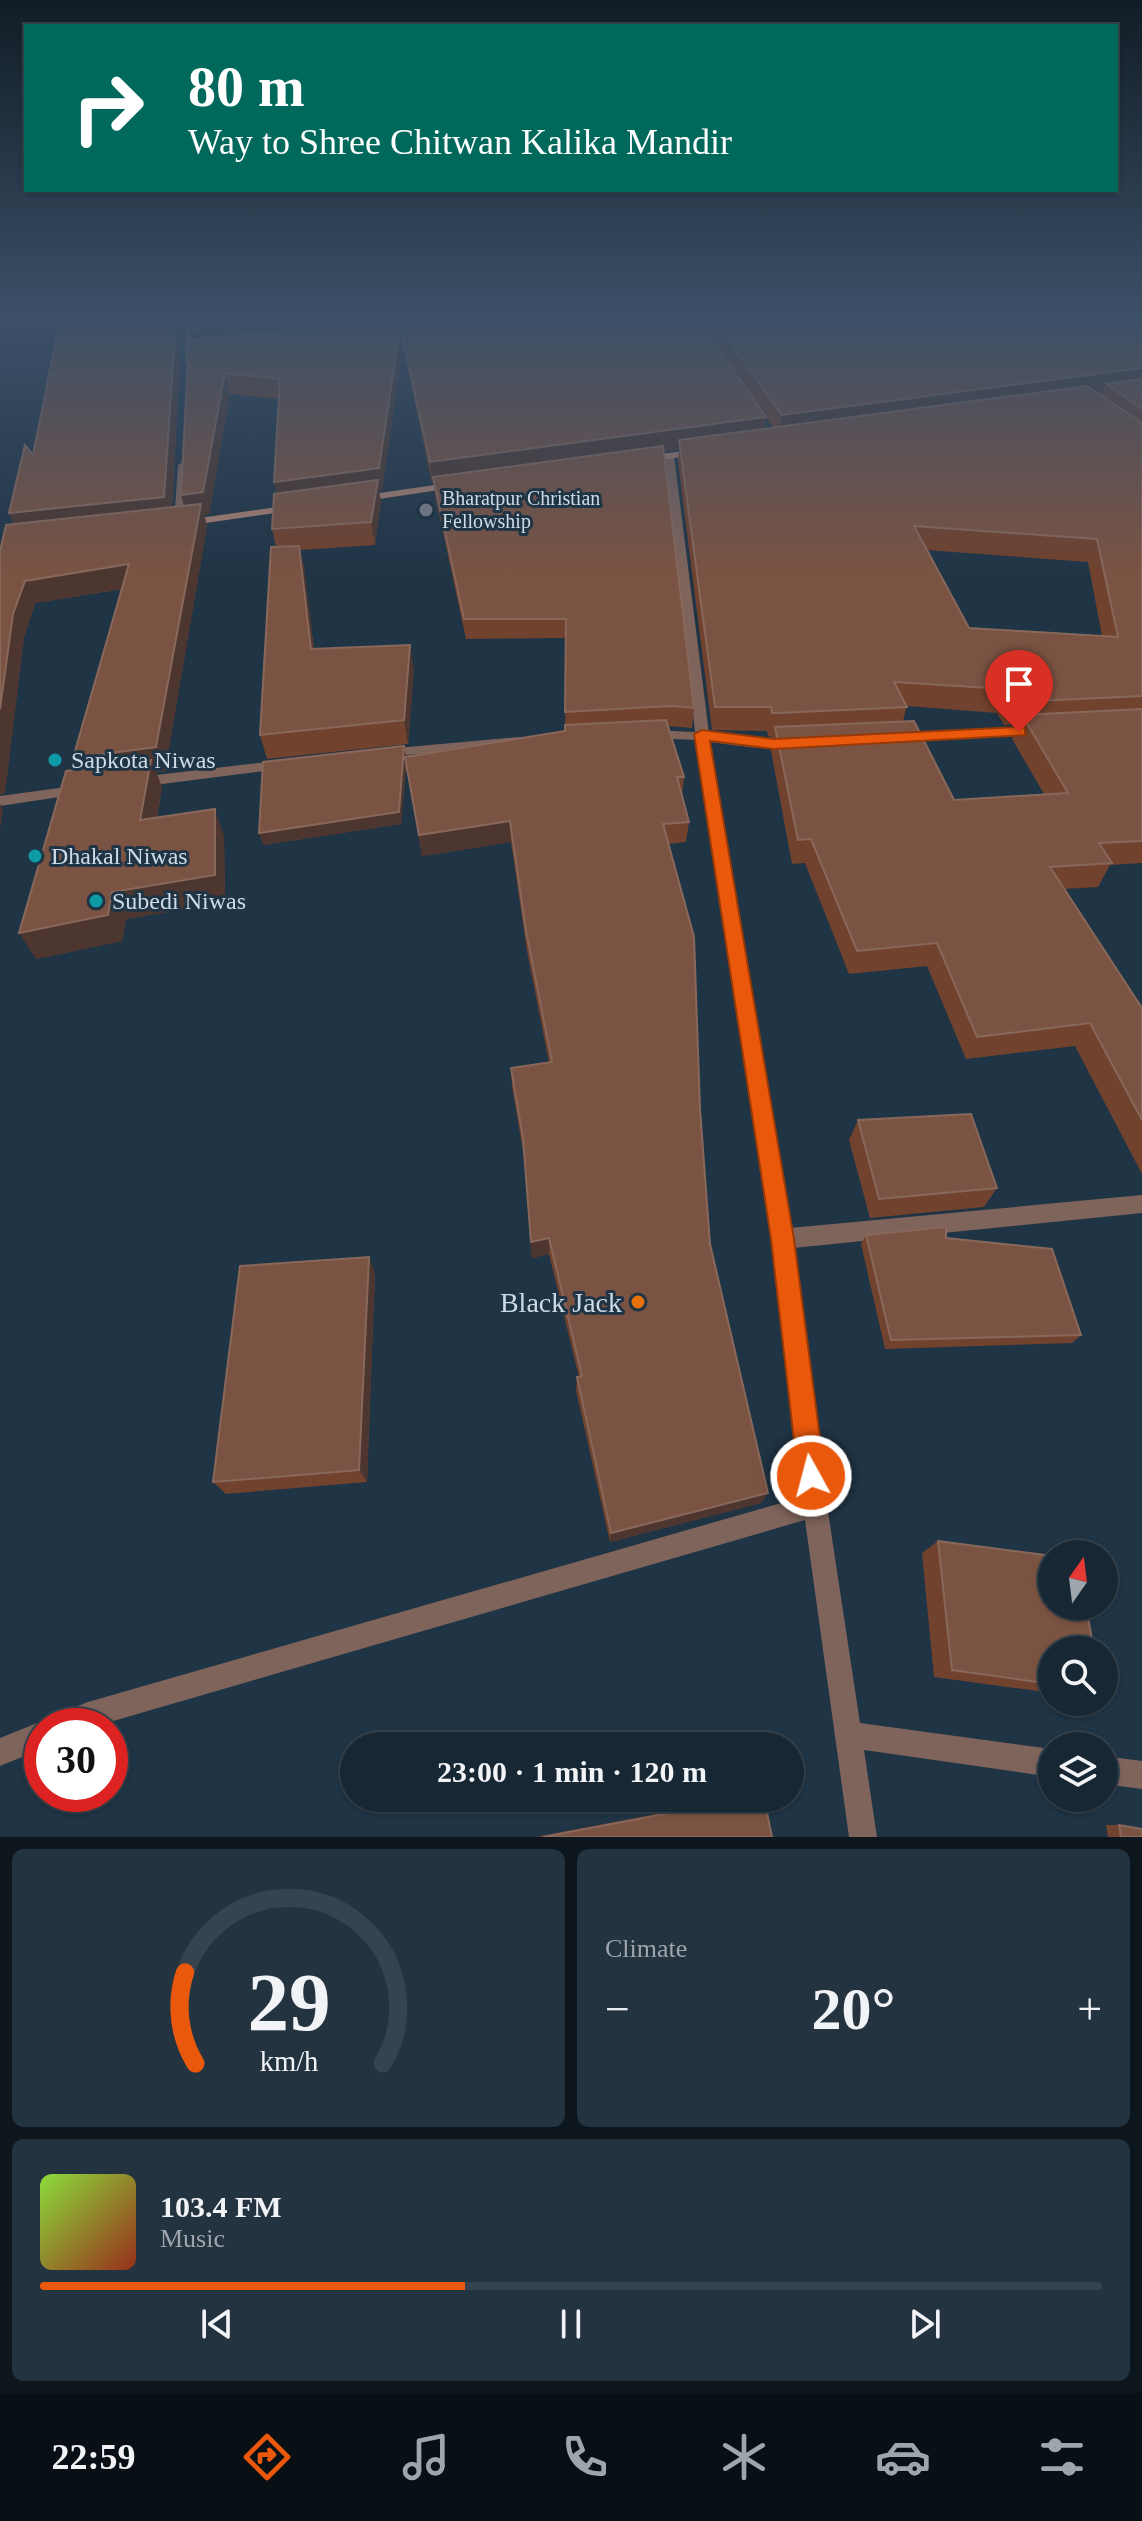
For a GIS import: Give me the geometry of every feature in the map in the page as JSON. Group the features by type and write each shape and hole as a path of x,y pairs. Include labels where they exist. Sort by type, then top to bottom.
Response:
{"street":[{"path":"179,524 184,447"},
{"path":"637,460 714,450"},
{"path":"669,456 702,734 782,1239 815,1505 851,1735 863,1837"},
{"path":"353,499 463,484"},
{"path":"164,525 305,506"},
{"path":"881,739 1050,730"},
{"path":"638,735 702,734 774,744 804,743"},
{"path":"373,754 527,740"},
{"path":"0,801 298,763"},
{"path":"782,1239 1142,1204"},
{"path":"112,1708 815,1505"},
{"path":"851,1735 1038,1761"},
{"path":"0,1752 24,1742"},
{"path":"1118,1772 1142,1775"}],"building":[{"path":"43,406 170,406 164,497 9,513 25,445 33,455"},
{"path":"186,406 219,406 203,492 181,495"},
{"path":"278,406 388,406 379,468 274,482"},
{"path":"417,406 758,406 766,417 430,462"},
{"path":"775,406 853,406 782,415"},
{"path":"938,406 1116,406 1142,423 1142,696 1014,702 1006,689 894,682 907,707 772,713 771,707 715,707 679,440","holes":["914,526 1097,539 1118,637 969,628"]},
{"path":"663,446 694,708 671,706 565,712 566,619 464,619 433,477"},
{"path":"378,480 371,522 272,529 274,494"},
{"path":"201,504 156,747 73,758 129,564 25,581 13,614 0,709 0,551 6,525"},
{"path":"299,546 311,649 410,645 404,720 260,735 271,547"},
{"path":"1142,709 1142,841 1099,843 1112,863 1050,867 1142,1008 1142,1120 1090,1023 977,1037 937,943 857,951 811,839 798,840 775,727 914,721 954,800 1068,793 1022,715"},
{"path":"666,720 684,777 677,777 689,822 663,824 694,937 700,1109 710,1244 768,1493 611,1533 577,1377 582,1376 549,1238 531,1242 523,1138 511,1068 552,1062 526,931 510,821 419,835 405,757 565,731 565,725"},
{"path":"404,746 399,812 259,833 263,762"},
{"path":"151,760 140,820 215,809 215,875 112,892 108,915 19,933 66,771"},
{"path":"971,1114 997,1188 879,1199 858,1120"},
{"path":"946,1227 946,1238 1052,1249 1081,1335 891,1340 866,1235"},
{"path":"369,1257 359,1470 213,1482 240,1266"},
{"path":"938,1541 1038,1554 1038,1620 1089,1620 1091,1636 1038,1636 1038,1682 952,1670"},
{"path":"675,1812 767,1812 772,1837 543,1837"},
{"path":"1119,1825 1142,1829 1142,1837 1121,1837"}],"place":[{"name":"Bharatpur Christian Fellowship","path":"426,510"},
{"name":"Sapkota Niwas","path":"55,760"},
{"name":"Dhakal Niwas","path":"35,856"},
{"name":"Subedi Niwas","path":"96,901"},
{"name":"Black Jack","path":"638,1302"}],"route":[{"path":"811,1476 782,1239 702,734 774,744 1019,732"}]}
